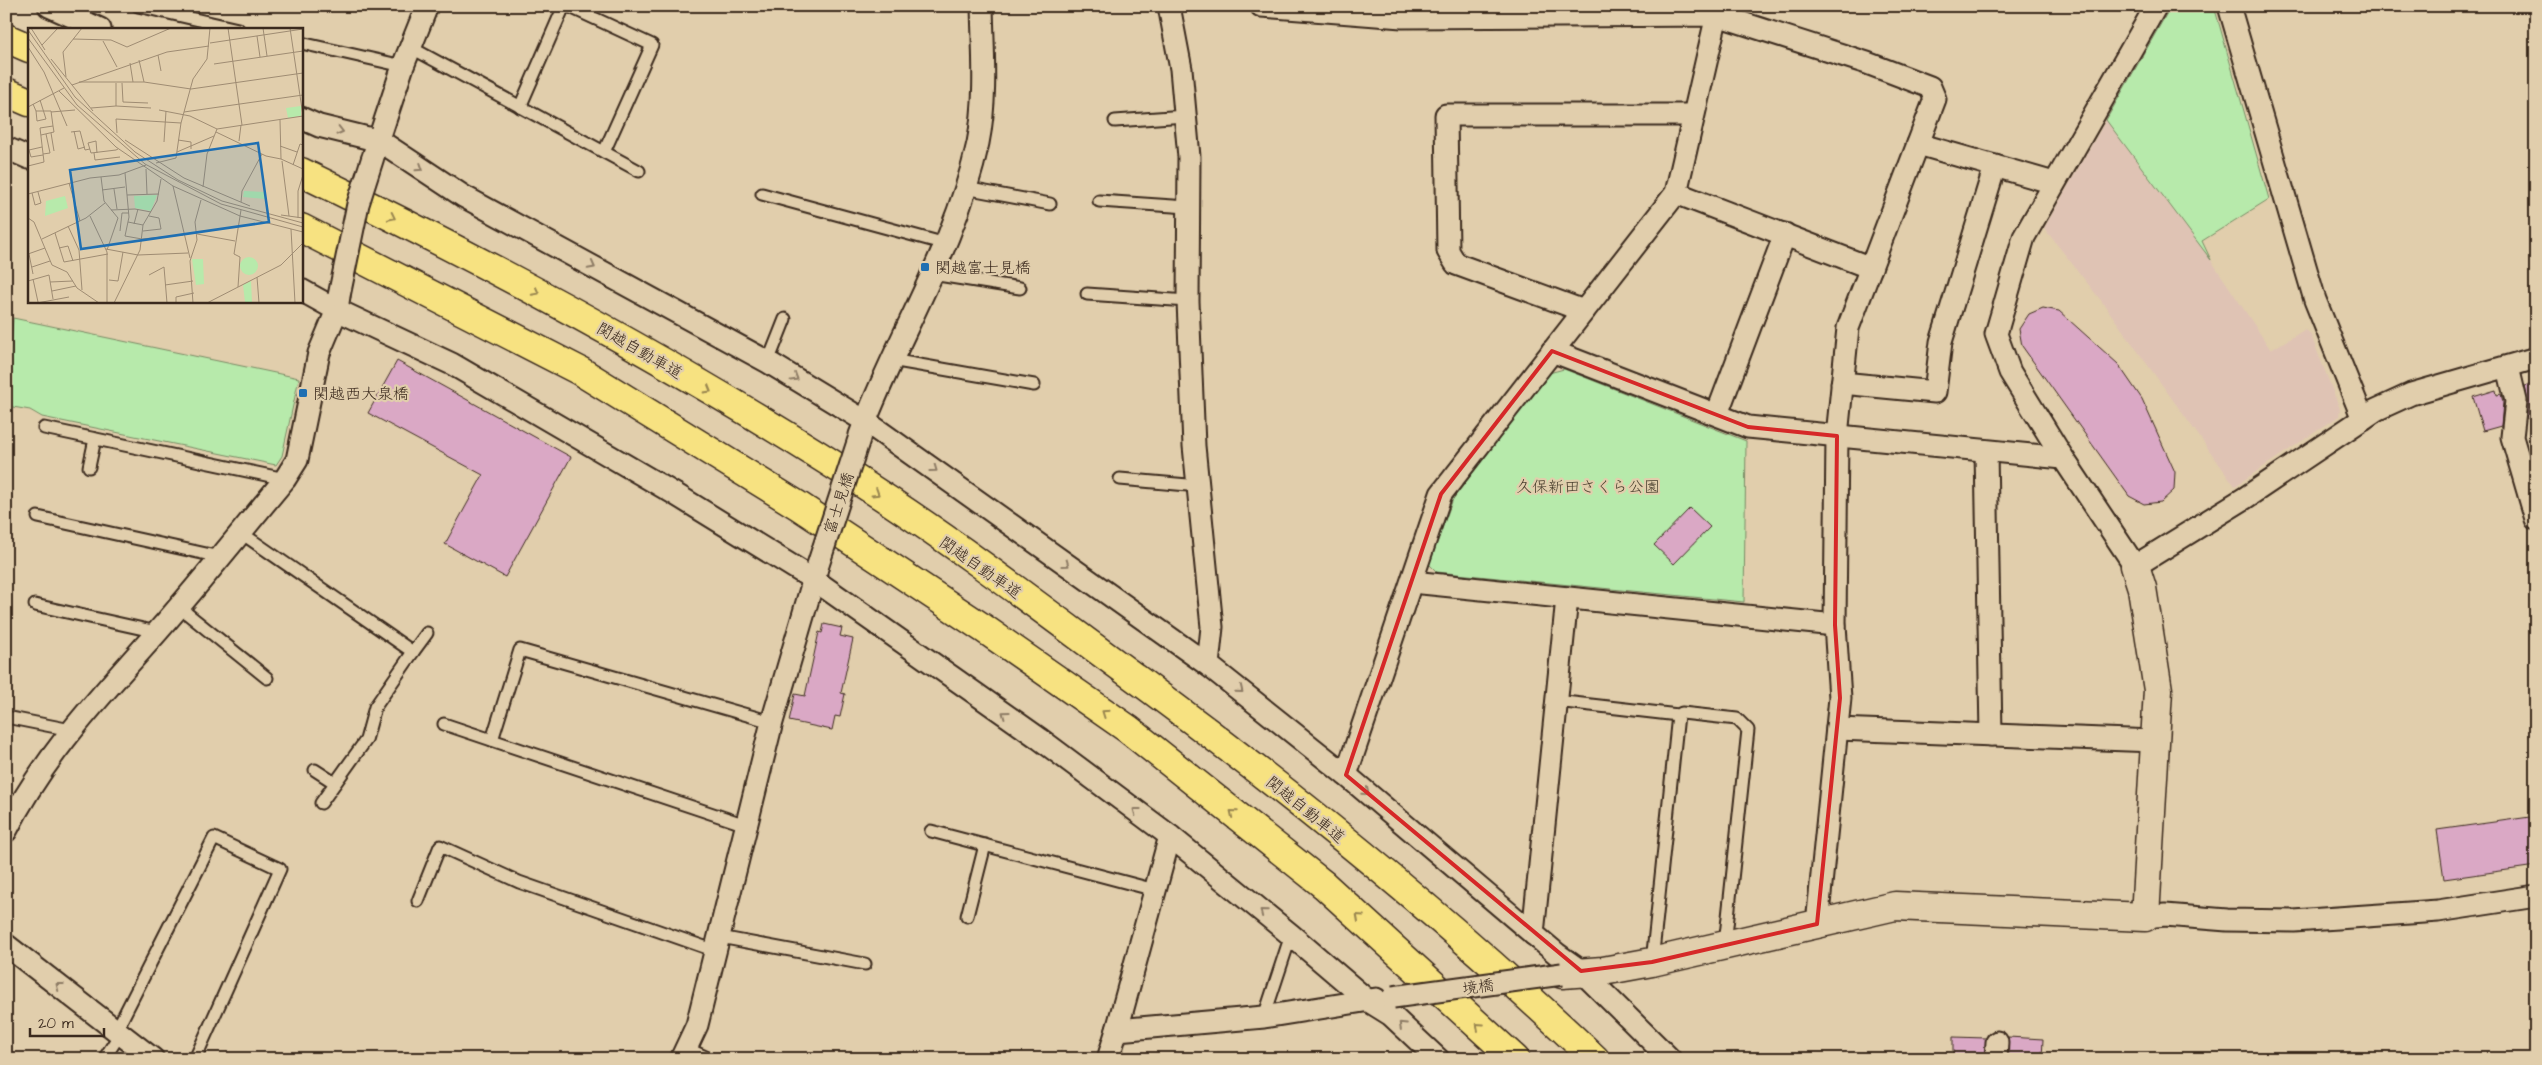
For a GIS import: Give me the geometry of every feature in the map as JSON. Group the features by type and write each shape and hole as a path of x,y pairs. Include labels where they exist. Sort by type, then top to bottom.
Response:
{"highway":[{"path":"6,38 28,48"},
{"path":"6,92 28,102"},
{"name":"関越自動車道","path":"302,172 421,230 607,330 743,410 889,501 1058,621 1231,749 1392,878 1534,1000 1595,1059"},
{"path":"302,229 580,371 799,506 983,628 1128,729 1324,885 1515,1059"}],"street":[{"path":"48,6 71,11 98,28"},
{"path":"6,831 26,792 71,730 95,700 179,607 285,479 297,460 319,353 338,303 356,213 384,120 427,6"},
{"name":"富士見橋","path":"684,1053 697,1024 772,722 815,574 862,430 891,360 946,244 978,143 983,103 982,6"},
{"path":"1169,6 1181,69 1188,157 1188,301 1194,446 1212,627 1208,665"},
{"path":"1260,6 1402,17 1718,11 1930,87 1935,99 1848,328 1837,436 1835,625 1840,698 1817,924"},
{"path":"2145,917 2158,690 2156,666 2142,588 2135,566 2063,458 2010,372 1996,334 2024,237 2156,6"},
{"path":"2229,6 2315,300 2363,418"},
{"path":"1346,775 1441,494 1676,193 1718,11"},
{"path":"1584,311 1456,264 1448,251 1446,115 1693,115"},
{"path":"302,118 376,149 768,362 862,430 1208,665 1346,775 1532,934 1571,973 1670,1059"},
{"path":"1918,144 2054,183"},
{"path":"6,148 28,158"},
{"path":"1842,383 1935,392 1941,342 1995,166"},
{"path":"1676,193 1871,268"},
{"path":"1717,414 1785,234"},
{"path":"302,290 338,303 452,364 815,574 1170,836 1291,935 1366,1000 1391,1015 1438,1059"},
{"path":"1552,351 1748,427 2063,458"},
{"path":"2135,566 2244,498 2376,410 2412,394 2536,358"},
{"path":"2508,367 2516,401 2512,437 2536,519"},
{"path":"1986,451 1991,735"},
{"path":"1412,582 1835,625"},
{"path":"1532,934 1567,598"},
{"path":"1837,729 2155,741"},
{"path":"1108,1059 1170,836"},
{"path":"1571,973 1604,971 1652,962 1895,906 2145,917 2164,915 2228,920 2294,921 2438,911 2536,896"},
{"path":"6,945 153,1059"},
{"name":"境橋","path":"1116,1030 1264,1017 1366,1000 1571,973"}],"lane":[{"path":"138,6 234,28"},
{"path":"520,106 564,6"},
{"path":"568,6 652,45 604,152"},
{"path":"582,12 595,6"},
{"path":"302,43 407,56 520,106 639,171"},
{"path":"1116,121 1185,116"},
{"path":"965,188 1050,204"},
{"path":"762,194 946,244"},
{"path":"1099,201 1188,207"},
{"path":"932,274 1020,288"},
{"path":"1087,294 1188,301"},
{"path":"768,362 785,319"},
{"path":"891,360 1034,385"},
{"path":"44,428 285,479"},
{"path":"89,467 95,439"},
{"path":"1120,479 1199,486"},
{"path":"38,517 220,557"},
{"path":"240,532 413,652"},
{"path":"35,605 157,632"},
{"path":"179,607 267,678"},
{"path":"322,803 366,740 375,707 427,632"},
{"path":"492,740 520,650 772,722"},
{"path":"1556,701 1678,715 1682,713 1737,719 1748,730 1725,946"},
{"path":"1652,962 1678,715"},
{"path":"6,718 71,730"},
{"path":"444,724 746,825"},
{"path":"315,770 335,784"},
{"path":"931,831 1155,890"},
{"path":"104,1059 214,838 280,869 195,1059"},
{"path":"968,916 986,845"},
{"path":"418,901 440,846 519,882 718,944 865,964"},
{"path":"1264,1017 1291,935"},
{"path":"684,1053 710,1059"}],"highlighted area":[{"path":"1552,351 1748,427 1837,436 1835,625 1840,698 1817,924 1652,962 1581,971 1346,775 1441,494"}],"shaded area":[{"path":"2106,120 2211,260 2271,350 2304,330 2310,333 2340,409 2339,416 2235,486 2103,303 2044,228"}],"green space":[{"path":"2171,6 2214,6 2269,199 2202,241 2211,260 2106,120"},
{"path":"13,318 299,378 282,456 276,465 42,417 30,410 7,406"},
{"name":"久保新田さくら公園","path":"1564,369 1746,441 1744,602 1437,572 1429,564 1453,499 1549,373"}],"building":[{"path":"2043,308 2059,311 2118,364 2142,399 2175,472 2174,490 2161,502 2144,504 2129,496 2022,346 2019,329 2029,314"},
{"path":"397,361 571,457 505,577 445,544 483,475 368,413"},
{"path":"2536,383 2536,416 2527,419 2528,402 2525,386"},
{"path":"2496,390 2497,395 2501,394 2503,402 2501,426 2483,431 2473,397"},
{"path":"1690,508 1710,527 1674,564 1654,545"},
{"path":"824,624 842,628 840,636 853,639 841,693 845,694 840,717 835,716 832,730 789,721 795,694 805,696 819,632 822,633"},
{"path":"2530,817 2536,866 2444,879 2437,830"},
{"path":"1953,1037 1986,1038 1984,1059 1953,1059"},
{"path":"2008,1037 2043,1039 2042,1059 2009,1059"}],"place":[{"name":"関越富士見橋","path":"925,267"},
{"name":"関越西大泉橋","path":"303,393"}]}
